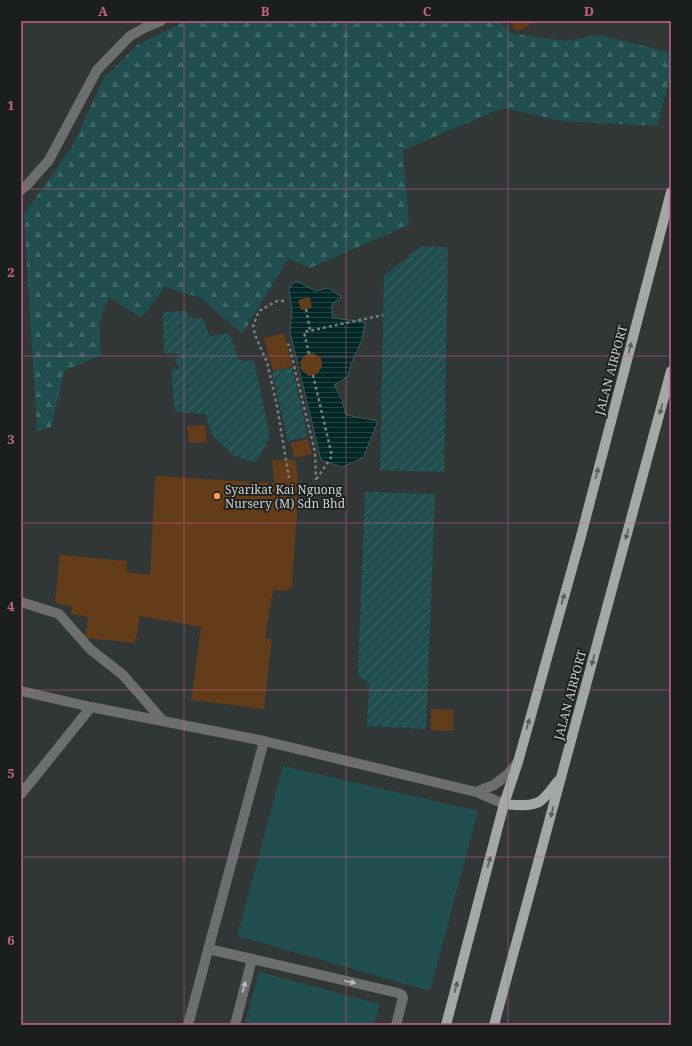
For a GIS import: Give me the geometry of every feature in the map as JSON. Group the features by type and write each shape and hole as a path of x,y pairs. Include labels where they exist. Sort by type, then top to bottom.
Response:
{"main road":[{"name":"JALAN AIRPORT","path":"504,804 518,762 580,540 671,192"},
{"name":"JALAN AIRPORT","path":"494,1025 671,371"},
{"path":"446,1025 504,804 523,806 538,802 551,790 562,774"}],"street":[{"path":"21,190 49,160 97,70 130,36 161,21"},
{"path":"21,602 60,614 90,649 123,675 163,721"},
{"path":"21,691 91,707 264,741 476,792 504,804"},
{"path":"21,794 91,707"},
{"path":"188,1025 264,741"},
{"path":"476,792 494,785 508,774 518,762"},
{"path":"208,949 398,993 402,995 403,998 396,1025"},
{"path":"235,1025 252,959"}],"path":[{"path":"284,301 277,301 259,311 252,326 267,362 277,406 289,478"},
{"path":"306,309 310,330"},
{"path":"309,354 304,332 383,316"},
{"path":"286,344 289,345 315,452 316,480 332,456 313,375"}],"green space":[{"path":"186,21 499,21 510,33 565,41 599,35 671,53 671,76 657,126 563,121 503,108 403,150 409,225 310,268 288,259 242,334 201,298 165,287 141,318 109,297 99,322 101,355 64,371 51,428 37,431 24,214 72,147 104,78 137,45"},
{"path":"421,246 448,247 444,472 380,470 384,276"},
{"path":"187,311 189,317 202,319 210,336 229,333 239,360 254,361 270,437 256,462 234,456 212,435 205,414 175,412 171,370 179,368 175,360 179,354 164,353 163,312"},
{"path":"292,367 308,437 288,441 272,372"},
{"path":"365,492 435,494 426,729 367,726 369,683 358,676"},
{"path":"283,766 478,811 430,991 237,936"},
{"path":"259,972 380,1004 374,1025 257,1025 245,1022"}],"shaded area":[{"path":"296,281 316,291 328,288 342,297 332,304 332,318 365,322 362,340 351,364 348,377 334,385 342,400 346,415 378,421 363,458 342,467 321,460 290,332 292,311 289,288"}],"building":[{"path":"510,21 536,21 517,32"},
{"path":"310,297 312,308 301,310 298,300"},
{"path":"284,333 292,366 273,371 264,338"},
{"path":"313,353 321,358 322,367 317,374 309,376 301,370 300,362 305,355"},
{"path":"205,425 207,442 189,443 187,426"},
{"path":"308,439 312,454 294,458 291,443"},
{"path":"272,460 295,460 299,484 292,586 287,591 273,590 265,638 272,639 264,709 191,700 201,627 140,616 135,643 85,638 88,617 71,614 72,607 55,603 60,555 127,561 126,572 150,575 155,476 274,483"},
{"path":"431,709 454,710 453,731 431,730"}],"place":[{"name":"Syarikat Kai Nguong Nursery (M) Sdn Bhd","path":"217,496"}]}
